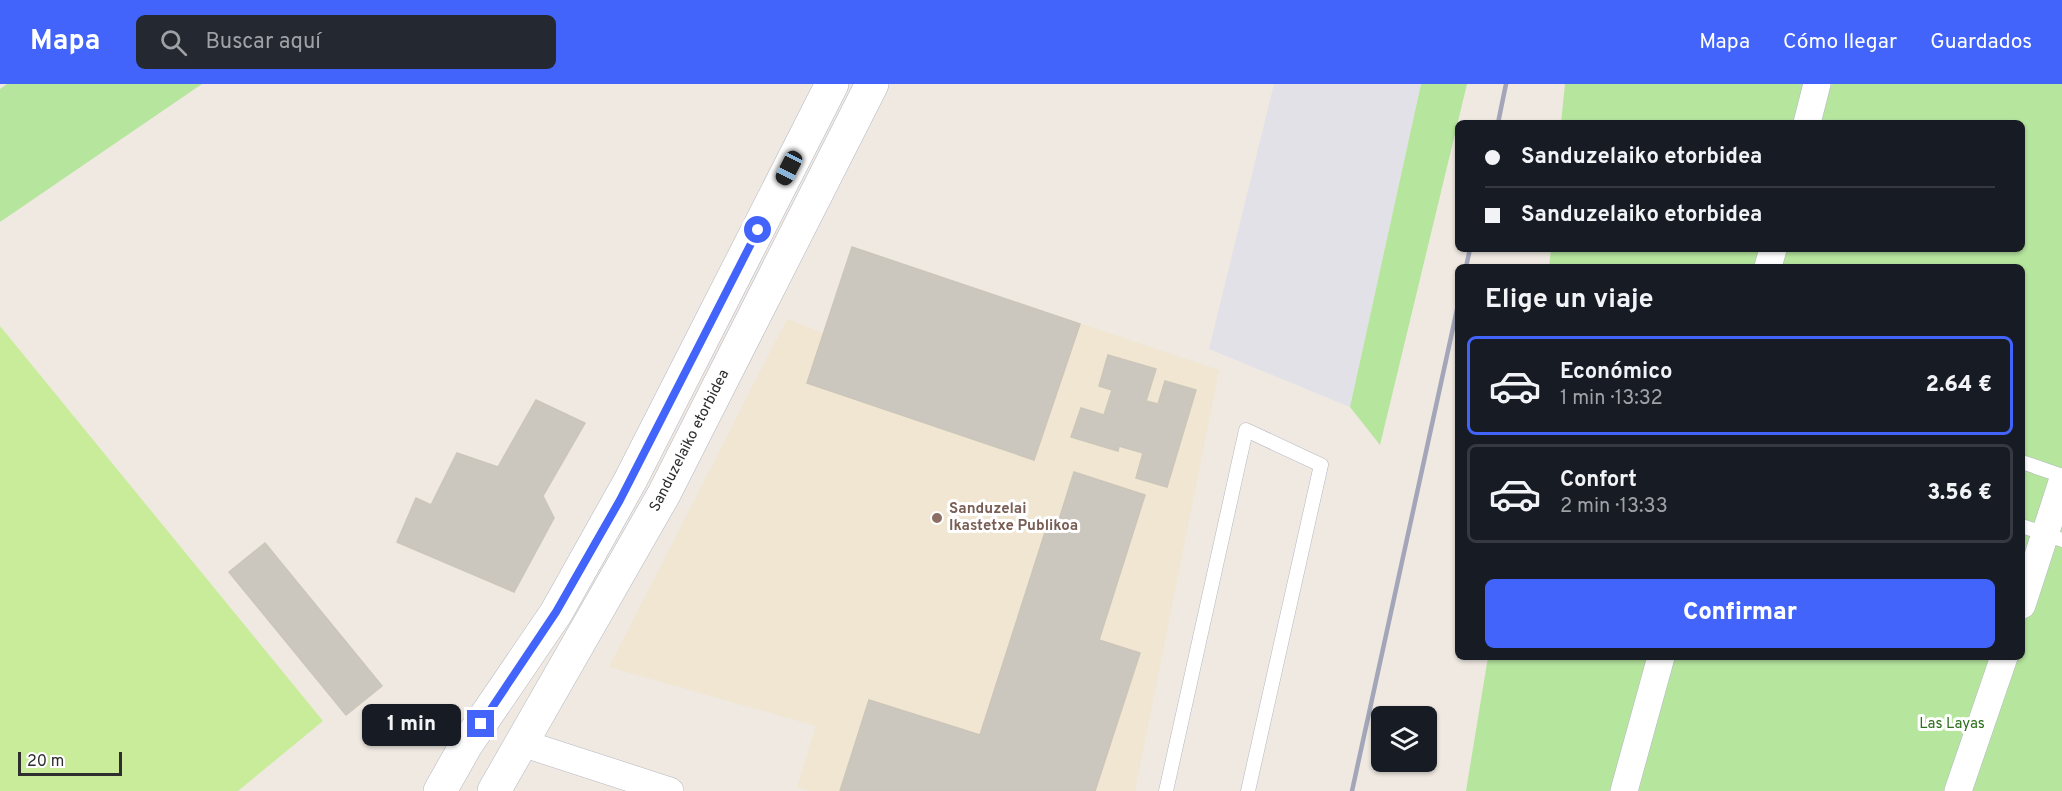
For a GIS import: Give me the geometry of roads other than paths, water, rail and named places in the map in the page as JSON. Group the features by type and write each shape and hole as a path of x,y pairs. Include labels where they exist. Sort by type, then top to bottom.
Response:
{"main road":[{"path":"441,791 466,745 556,612 630,481 832,84"},
{"name":"Sanduzelaiko etorbidea","path":"494,791 664,494 872,84"}],"street":[{"path":"1808,120 1817,84"},
{"path":"2025,595 2043,533 2062,482"},
{"path":"1624,791 1660,660"},
{"path":"1958,791 2003,660"},
{"path":"522,743 670,791"}],"lane":[{"path":"1166,791 1246,429 1321,465 1248,791"},
{"path":"2025,463 2062,476"}],"railway":[{"path":"1499,120 1506,84"},
{"path":"1467,264 1469,252"},
{"path":"1352,791 1455,319"}],"place":[{"name":"Sanduzelai Ikastetxe Publikoa","path":"937,518"}],"park label":[{"name":"Las Layas","path":"1952,724"}]}
